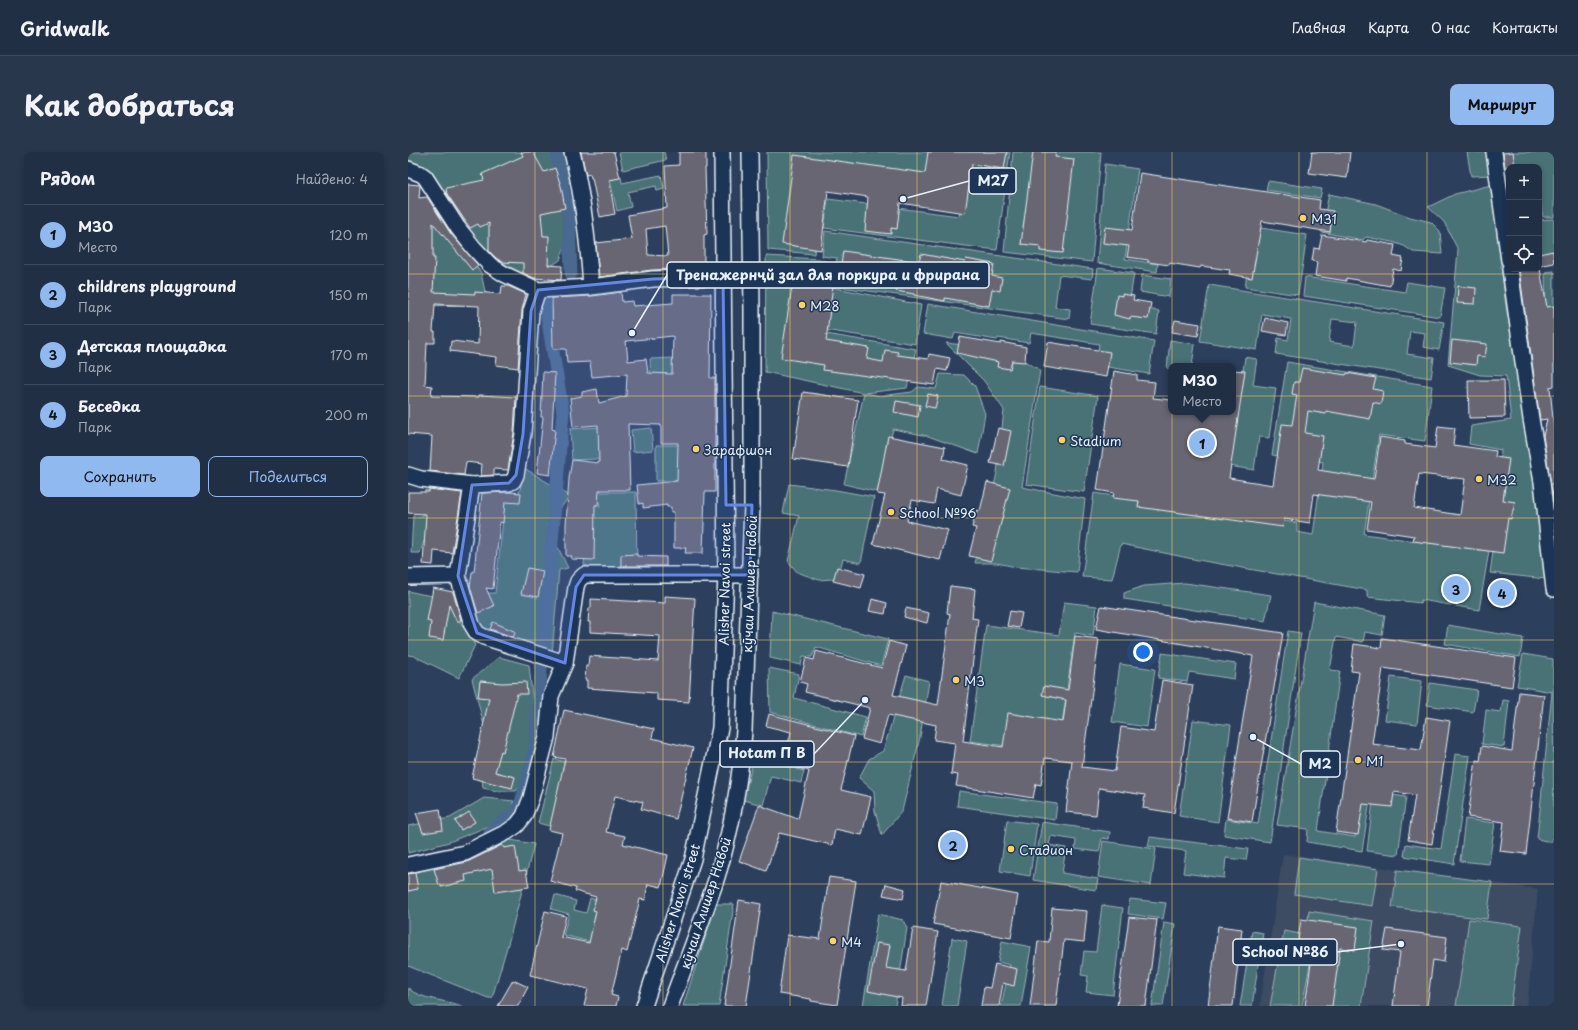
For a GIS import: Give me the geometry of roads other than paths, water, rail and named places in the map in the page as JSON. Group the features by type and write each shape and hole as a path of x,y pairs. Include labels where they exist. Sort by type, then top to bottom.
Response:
{"street":[{"path":"572,152 581,186 589,254 591,287"},
{"name":"Alisher Navoi street","path":"644,1006 693,859 720,728 726,575 722,152"},
{"name":"кӯчаи Алишер Навоӣ","path":"670,1006 715,882 732,816 741,762 744,731 752,505 750,152"},
{"path":"1494,152 1506,238"},
{"path":"408,169 425,177 458,228 490,265 504,274 538,290 591,287 652,279 722,277"},
{"path":"1510,272 1531,419 1542,482 1554,590"},
{"path":"408,475 421,479 472,485 509,483 513,481 516,475 523,434 531,311 538,290"},
{"path":"472,485 458,576 472,626 477,633 484,637 565,663"},
{"path":"726,505 752,505"},
{"path":"408,865 464,853 507,832 518,825 524,816 531,798 547,737 551,696 565,663 576,587 578,581 584,575 750,575"},
{"path":"408,577 458,576"}],"waterway":[{"path":"556,152 569,219 571,273"},
{"path":"482,842 490,840 490,833 520,806 534,754 563,412 543,292"}],"place":[{"name":"М27","path":"903,199"},
{"name":"М31","path":"1303,218"},
{"name":"М28","path":"802,305"},
{"name":"Тренажернҷй зал для поркура и фрирана","path":"632,333"},
{"name":"Stadium","path":"1062,440"},
{"name":"М30","path":"1202,443"},
{"name":"Зарафшон","path":"696,449"},
{"name":"М32","path":"1479,479"},
{"name":"School №96","path":"891,512"},
{"name":"Детская площадка","path":"1456,589"},
{"name":"Беседка","path":"1502,593"},
{"name":"М3","path":"956,680"},
{"name":"Hotam П В","path":"865,700"},
{"name":"М2","path":"1253,737"},
{"name":"M1","path":"1358,760"},
{"name":"childrens playground","path":"953,845"},
{"name":"Стадион","path":"1011,849"},
{"name":"М4","path":"833,941"},
{"name":"School №86","path":"1401,944"}]}
